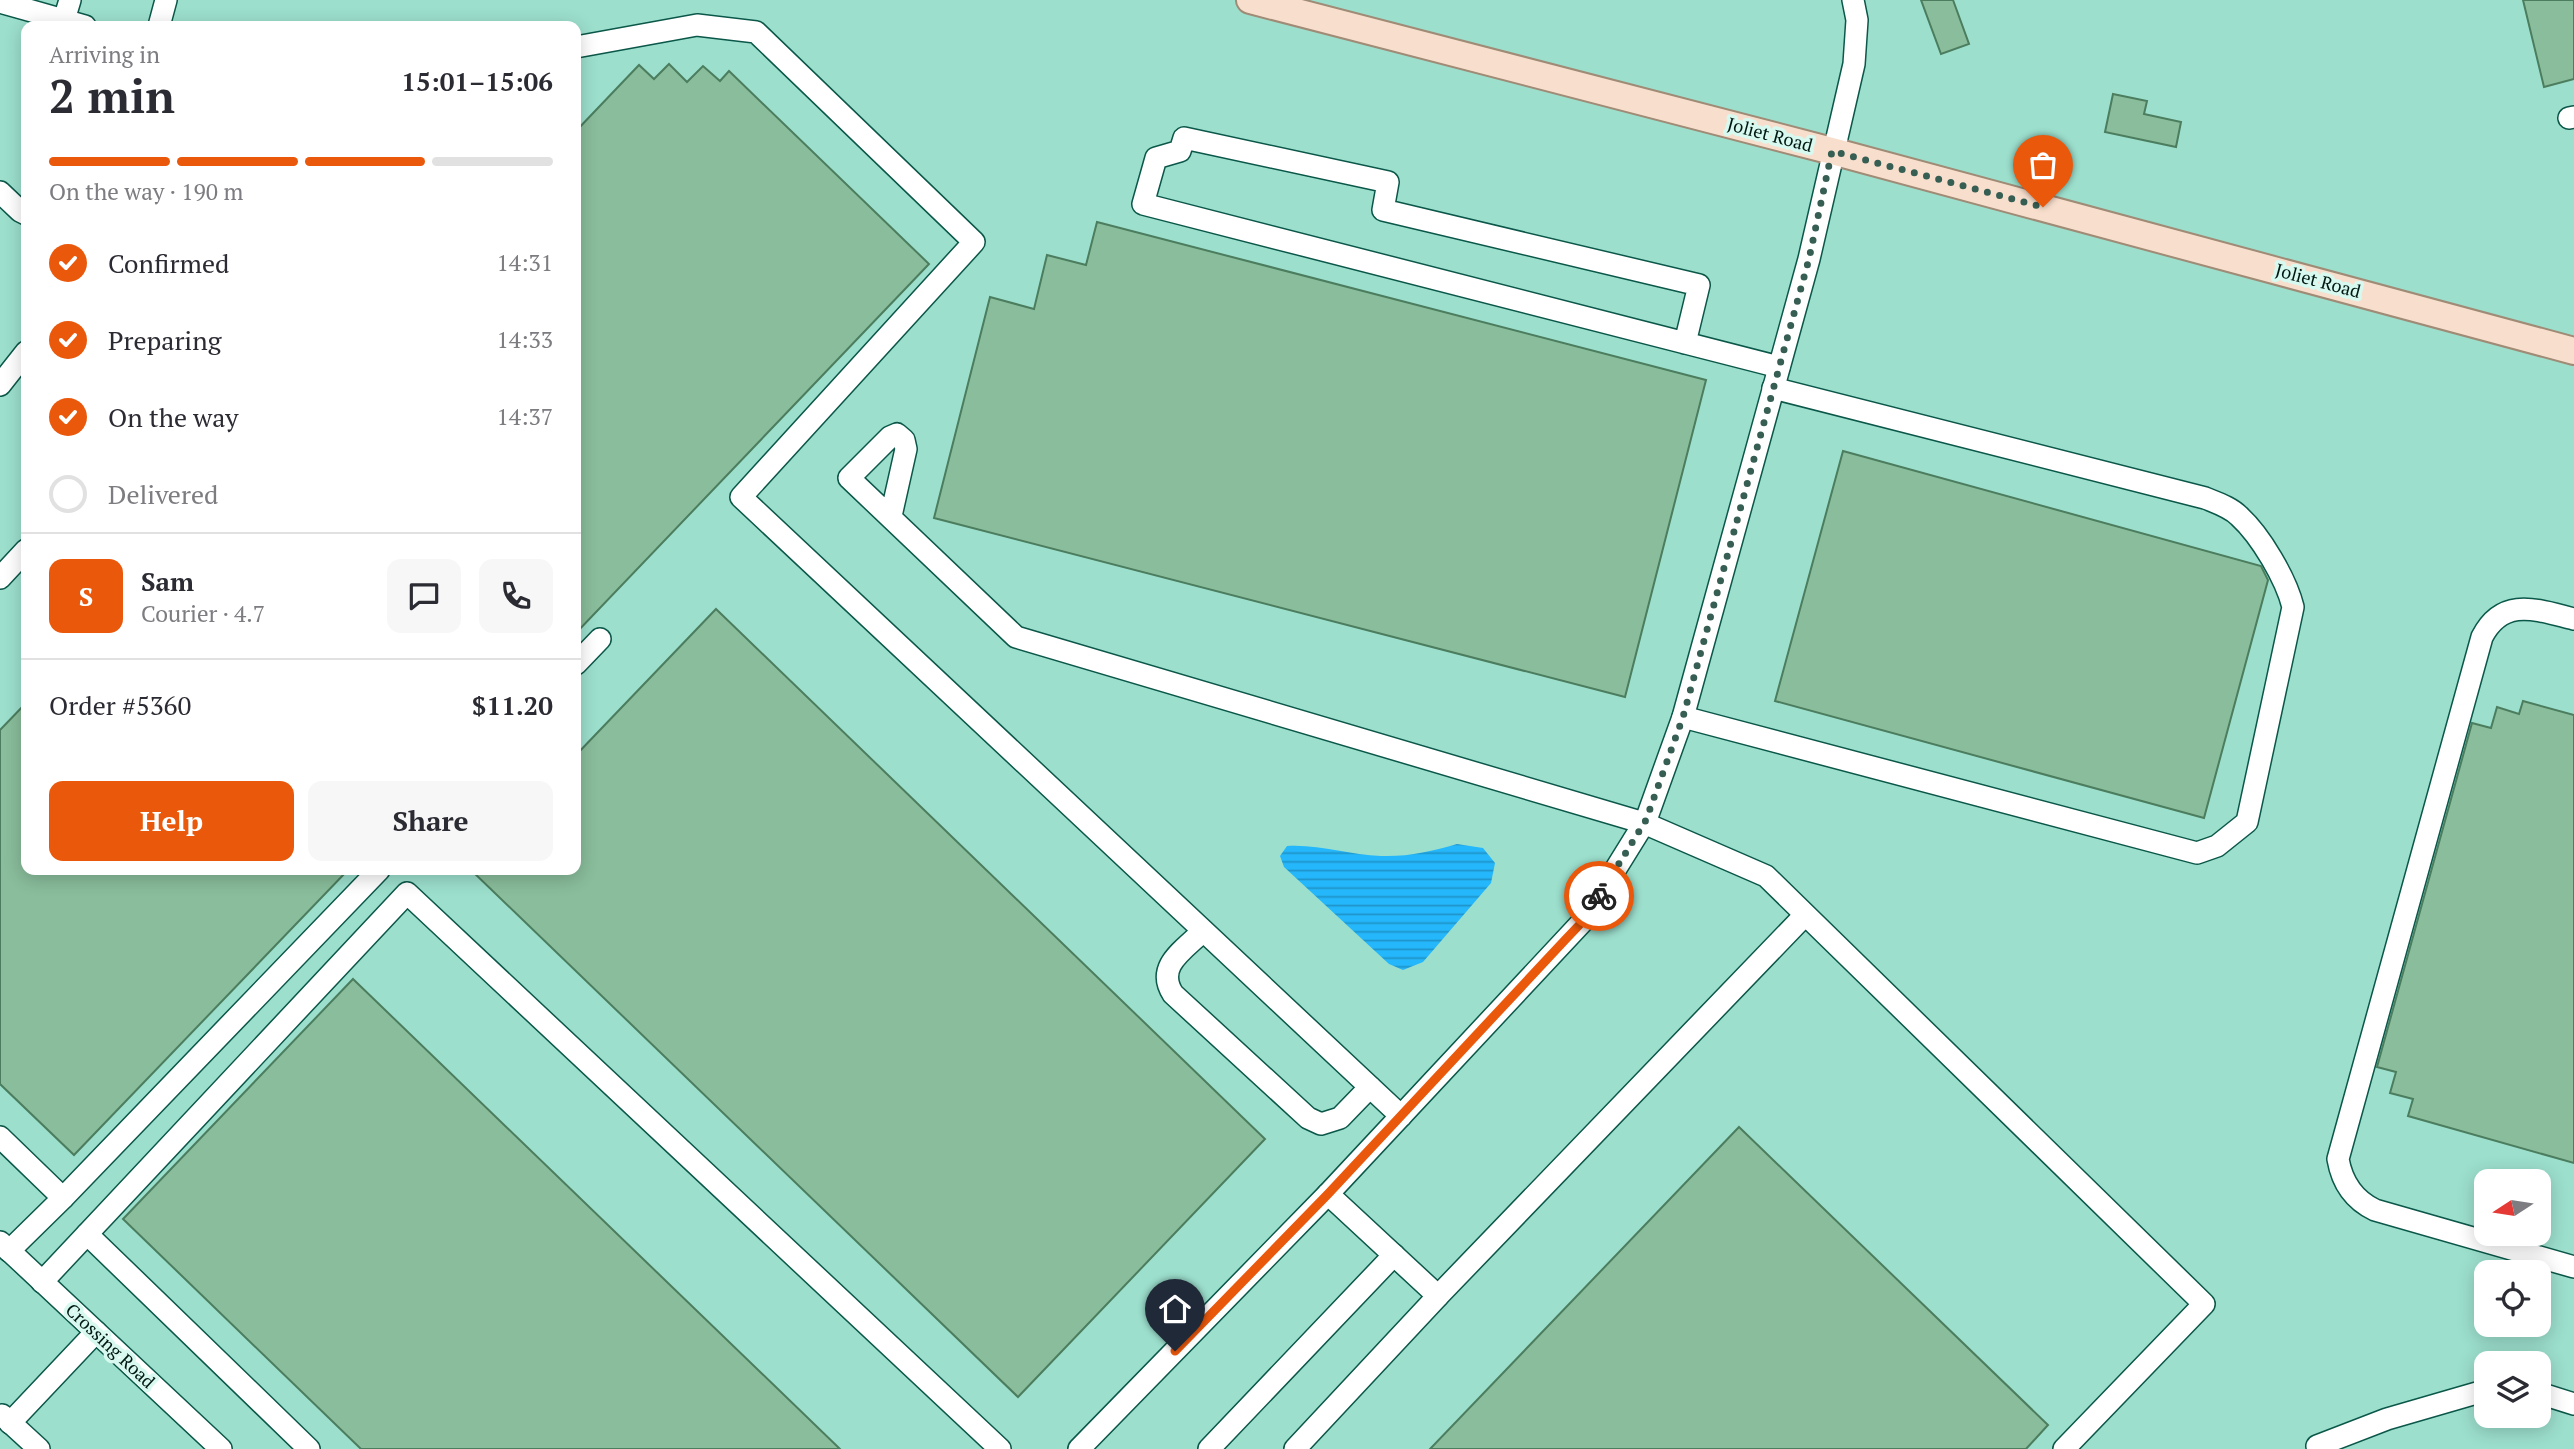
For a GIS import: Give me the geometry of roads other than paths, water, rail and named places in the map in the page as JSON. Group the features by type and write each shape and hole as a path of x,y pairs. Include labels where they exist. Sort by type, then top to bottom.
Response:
{"main road":[{"name":"Joliet Road","path":"1250,0 1832,151 2574,351"}],"street":[{"path":"160,21 166,0"},
{"path":"1079,1449 1328,1194 1584,920 1644,823 1683,717 1809,259 1854,64 1857,20 1853,0"},
{"path":"3,2 67,10"},
{"path":"581,46 697,25 756,32 974,242 741,497 1401,1116"},
{"path":"1683,717 2197,853 2217,846 2247,822 2293,607 2289,591 2261,544 2239,516 2223,505 1776,378 1685,343 1143,204 1156,158 1180,150 1184,138 1388,182 1383,210 1699,285 1685,343"},
{"path":"0,192 21,210"},
{"path":"0,385 21,358"},
{"path":"891,516 1016,638 1644,823 1766,876 2204,1304 2064,1449"},
{"path":"0,578 21,555"},
{"path":"2574,619 2540,611 2510,610 2488,624 2482,637 2338,1160 2340,1172 2350,1190 2361,1203 2375,1210 2574,1267"},
{"path":"581,659 600,639"},
{"path":"5,1247 64,1198 374,875"},
{"path":"42,1282 407,893 1000,1449"},
{"path":"1295,1449 1438,1296 1805,915"},
{"path":"1203,931 1168,966 1166,977 1173,995 1308,1118 1321,1124 1340,1118 1370,1087"},
{"path":"0,1137 64,1198"},
{"path":"1328,1194 1438,1296"},
{"path":"87,1234 309,1449"},
{"name":"Crossing Road","path":"5,1247 220,1449"},
{"path":"1209,1449 1394,1255"},
{"path":"39,1449 5,1418 96,1332"},
{"path":"2317,1446 2387,1419 2474,1394"},
{"path":"2551,1397 2574,1404"}],"water":[{"path":"1457,844 1483,848 1495,863 1491,883 1423,962 1403,970 1389,964 1284,867 1280,856 1287,846 1391,856 1420,853"}]}
